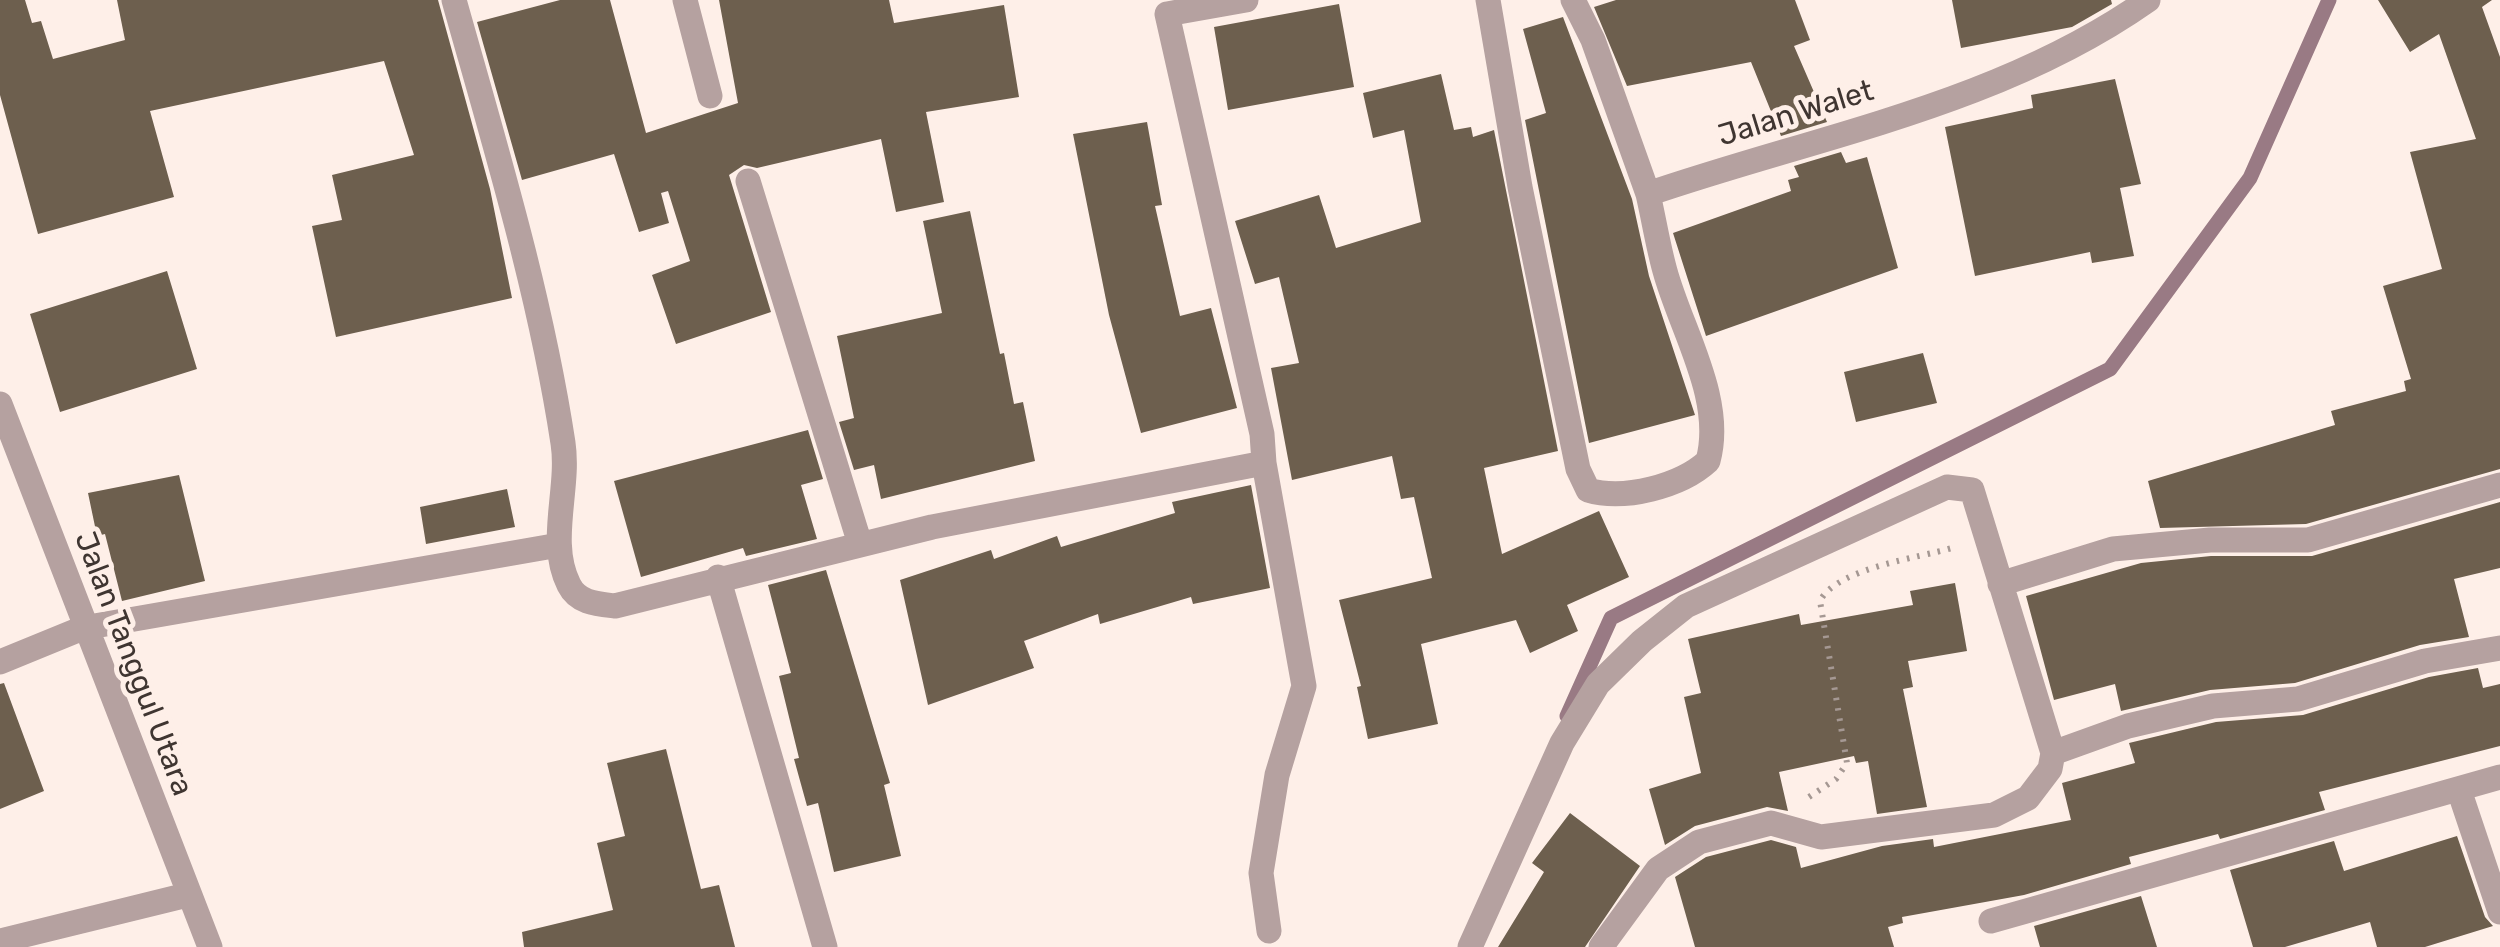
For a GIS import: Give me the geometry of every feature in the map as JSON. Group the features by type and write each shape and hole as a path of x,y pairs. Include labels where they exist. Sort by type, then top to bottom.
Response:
{"street":[{"path":"456,0 518,228 564,446 559,544 570,588 588,604 614,606 860,544 1264,463"},
{"path":"685,0 710,96"},
{"path":"1246,0 1166,7 1225,254 1262,434 1304,686 1277,775 1261,873 1269,930"},
{"path":"1488,0 1520,186 1578,469 1588,490 1605,495 1675,480 1708,460 1714,440 1697,358 1665,273 1648,194 1593,40 1573,0"},
{"name":"Jalan Walet","path":"1648,194 1856,133 2060,56 2148,0"},
{"path":"748,181 860,544"},
{"name":"Jalan Tanggul Utara","path":"0,404 180,897 210,947"},
{"path":"2000,584 2113,548 2210,540 2308,540 2500,485"},
{"path":"1470,947 1562,743 1598,684 1686,606 1947,487 1972,490 2053,754 2050,769 2028,798 1994,815 1821,836 1778,822 1712,836 1658,869 1601,947"},
{"path":"0,662 84,628 559,544"},
{"path":"718,578 824,947"},
{"path":"2053,754 2128,726 2213,706 2298,699 2425,661 2500,648"},
{"path":"1991,921 2500,777"},
{"path":"2459,790 2500,912"},
{"path":"0,940 180,897"}],"path":[{"path":"1778,822 1796,804 1836,779 1846,763 1820,601 1823,594 1858,573 1987,539"}],"building":[{"path":"0,0 25,0 32,23 41,21 53,59 125,40 117,0 438,0 490,189 512,298 336,337 312,226 342,220 332,175 414,155 384,61 150,111 174,197 38,234 0,95"},
{"path":"560,0 610,0 646,133 738,103 719,0 889,0 894,23 1004,5 1019,97 926,112 944,202 896,212 881,139 757,168 744,165 729,175 771,312 676,344 652,275 690,261 668,191 661,193 669,223 639,232 614,154 522,180 477,22"},
{"path":"1616,0 1795,0 1810,40 1794,46 1827,122 1781,136 1751,62 1627,86 1594,7"},
{"path":"1952,0 2111,0 2112,4 2072,27 1961,48"},
{"path":"2378,0 2492,0 2482,7 2500,57 2500,469 2306,524 2160,528 2148,481 2335,425 2331,411 2406,391 2404,381 2411,379 2383,286 2442,269 2410,152 2476,139 2439,34 2410,52"},
{"path":"1339,4 1354,87 1228,110 1214,27"},
{"path":"1563,17 1632,199 1649,276 1695,415 1589,443 1525,120 1546,113 1523,29"},
{"path":"1441,74 1454,130 1471,127 1473,137 1494,130 1558,451 1484,468 1502,554 1599,511 1629,577 1567,605 1578,631 1530,653 1516,620 1421,644 1438,724 1368,739 1357,687 1361,686 1339,600 1432,578 1414,497 1401,499 1392,456 1292,480 1271,368 1299,363 1279,277 1255,284 1235,221 1319,195 1336,248 1421,222 1404,130 1373,138 1363,93"},
{"path":"2115,79 2141,184 2120,188 2134,256 2092,263 2090,252 1975,276 1945,127 2033,108 2031,95"},
{"path":"1147,122 1162,205 1155,206 1180,316 1211,308 1237,408 1141,433 1109,315 1073,134"},
{"path":"1841,152 1846,163 1867,157 1898,268 1706,336 1673,233 1791,191 1788,180 1799,177 1794,166"},
{"path":"970,211 1000,354 1004,353 1014,404 1023,402 1035,461 881,499 874,465 854,470 839,422 854,418 837,336 942,313 923,221"},
{"path":"167,271 197,369 60,412 30,314"},
{"path":"1923,353 1937,403 1856,422 1844,372"},
{"path":"808,430 823,479 801,485 817,539 746,556 743,548 641,577 614,481"},
{"path":"179,475 205,581 122,601 105,534 97,536 88,493"},
{"path":"1251,485 1270,588 1193,604 1191,597 1100,624 1098,614 1024,641 1034,668 928,705 900,580 991,550 994,559 1057,536 1061,547 1175,513 1172,502"},
{"path":"507,489 515,527 426,544 420,507"},
{"path":"2500,502 2500,568 2454,579 2469,637 2420,645 2295,683 2210,690 2121,711 2115,684 2054,700 2026,596 2141,563 2211,556 2312,556"},
{"path":"826,570 890,783 884,785 901,856 834,872 818,803 807,806 794,759 799,758 779,676 791,673 768,585"},
{"path":"1955,583 1967,651 1908,661 1913,687 1903,689 1927,807 1877,814 1868,761 1856,763 1854,756 1779,772 1788,811 1767,807 1695,826 1665,845 1649,789 1701,773 1684,697 1701,693 1688,639 1799,614 1801,625 1913,605 1910,591"},
{"path":"2478,668 2483,688 2500,684 2500,746 2319,792 2325,810 2220,839 2218,834 2129,857 2131,864 2024,895 1902,917 1903,923 1888,927 1894,947 1695,947 1675,877 1706,857 1771,840 1796,847 1801,868 1882,846 1933,839 1934,847 2071,820 2062,783 2135,763 2129,743 2216,722 2303,715 2429,677"},
{"path":"4,683 44,791 0,809 0,684"},
{"path":"666,749 701,889 719,885 735,947 524,947 522,932 613,910 597,843 625,836 607,763"},
{"path":"1570,813 1640,866 1585,947 1498,947 1544,872 1532,863"},
{"path":"2457,836 2485,917 2493,926 2425,947 2377,947 2370,922 2285,947 2253,947 2230,870 2334,841 2344,871"},
{"path":"2141,896 2157,947 2040,947 2034,926"}],"waterway":[{"path":"1567,716 1611,618 2110,369 2250,178 2329,0"}]}
